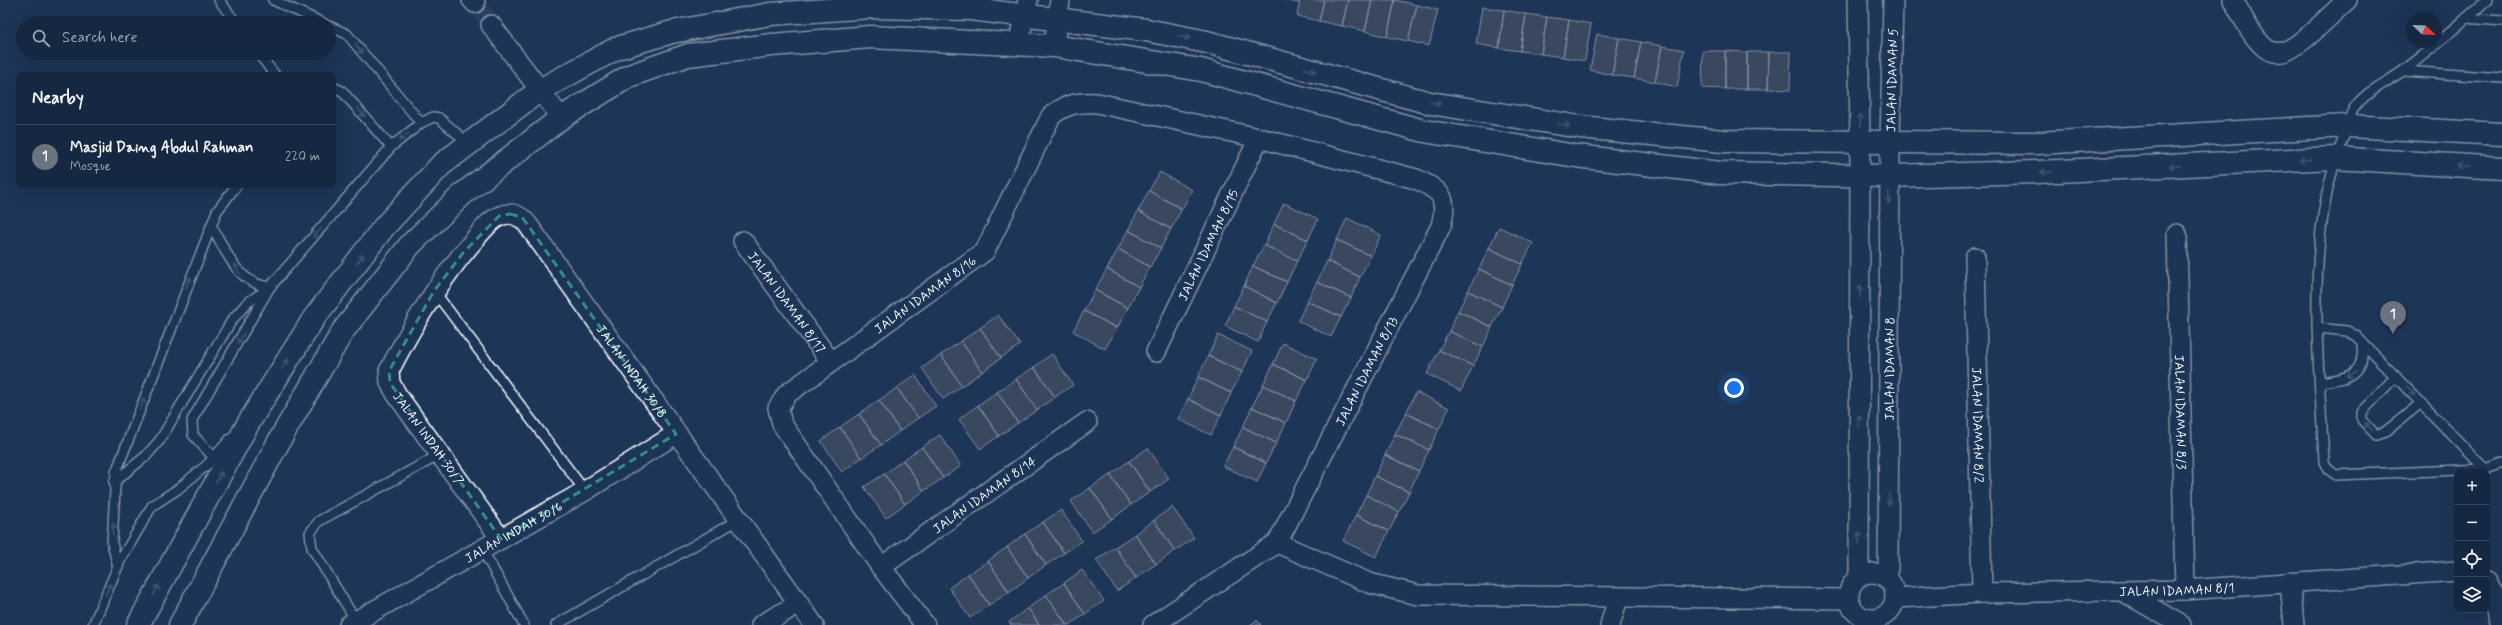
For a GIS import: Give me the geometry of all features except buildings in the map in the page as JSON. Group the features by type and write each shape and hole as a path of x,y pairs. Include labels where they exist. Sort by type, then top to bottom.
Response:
{"main road":[{"path":"138,625 263,400 314,318 384,227 441,165 540,90 617,48 672,32 770,14 871,7 970,9 1026,8 1059,10 1207,42 1430,103 1580,128 1723,140 1860,159 1890,159 2036,143 2347,126 2502,134"},
{"path":"180,625 283,434 343,331 410,246 458,198 561,118 630,76 688,55 772,45 870,38 1054,46 1140,58 1201,70 1424,131 1568,155 1720,173 1860,159 1890,159 2037,172 2334,158 2502,168"}],"street":[{"path":"1858,0 1860,159 1859,577"},
{"name":"JALAN IDAMAN 5","path":"1890,159 1893,0"},
{"path":"2233,0 2264,47 2274,53 2285,51 2298,43 2347,0"},
{"path":"1018,44 1026,8"},
{"path":"1054,46 1059,10"},
{"path":"491,25 561,118"},
{"name":"JALAN IDAMAN 8/16","path":"881,567 782,424 778,408 787,394 985,251 1042,131 1051,116 1066,105 1080,102 1097,103 1259,138"},
{"name":"JALAN IDAMAN 8/13","path":"1259,138 1416,179 1432,186 1443,197 1445,210 1441,226 1277,543"},
{"name":"JALAN IDAMAN 8/15","path":"1156,352 1259,138"},
{"name":"JALAN IDAMAN 8","path":"1888,578 1890,159"},
{"name":"JALAN INDAH 30/8","path":"434,291 487,226 499,216 510,214 522,217 814,625"},
{"name":"JALAN IDAMAN 8/3","path":"2177,234 2185,590"},
{"name":"JALAN IDAMAN 8/17","path":"743,241 831,362"},
{"name":"JALAN IDAMAN 8/2","path":"1975,257 1982,593"},
{"name":"JALAN INDAH 30/7","path":"434,291 389,371 390,383 501,539"},
{"path":"1860,387 1889,384"},
{"name":"JALAN IDAMAN 8/14","path":"881,567 1087,422"},
{"name":"JALAN INDAH 30/6","path":"352,623 585,491 676,434"},
{"path":"1153,625 1277,543 1369,583 1418,595 1849,600"},
{"path":"881,567 925,625"},
{"name":"JALAN IDAMAN 8/1","path":"1896,598 1982,593 2185,590 2454,571"},
{"path":"1874,572 1888,578 1892,584 1896,598 1890,612 1877,619 1862,617 1851,607 1849,600 1851,586 1859,577 1874,572"},
{"path":"2290,582 2294,625"},
{"path":"2490,587 2496,599 2499,625"},
{"path":"2124,592 2182,625"},
{"path":"1610,625 1618,598"},
{"path":"761,625 798,604"}],"lane":[{"path":"219,0 231,16"},
{"path":"274,0 308,16"},
{"path":"2454,470 2336,475 2328,469 2324,462 2317,328 2318,266 2327,190 2334,158 2354,109 2382,82 2404,71 2487,0"},
{"path":"2466,18 2502,21"},
{"path":"336,29 347,34 421,124"},
{"path":"263,60 273,72"},
{"path":"2404,71 2502,78"},
{"path":"336,88 342,91 391,146"},
{"path":"214,458 193,436 192,420 270,287 391,146 421,124 433,117 439,118 469,144"},
{"path":"118,567 112,543 114,482 191,275 218,211 235,188"},
{"path":"212,227 242,277 259,286 270,287"},
{"path":"114,482 146,456 160,440 232,320 247,303 270,287"},
{"path":"434,291 585,491"},
{"path":"2317,328 2347,331 2356,336 2362,345 2396,376 2485,469 2502,463"},
{"path":"2320,382 2343,379 2356,373 2364,360 2362,345"},
{"path":"2396,376 2362,412 2362,420 2376,435 2385,432 2421,403"},
{"path":"93,625 118,567 152,506 178,489 214,458 263,400"},
{"path":"352,623 312,548 310,533 319,521 440,454"},
{"path":"556,625 738,520"},
{"path":"482,550 524,625"}],"highlighted area":[{"path":"510,214 522,217 676,434 501,539 390,383 389,371 434,291 463,253 499,216"}],"tunnel":[{"path":"475,3 491,25"}],"place":[{"name":"Masjid Daing Abdul Rahman","path":"2393,334"}]}
